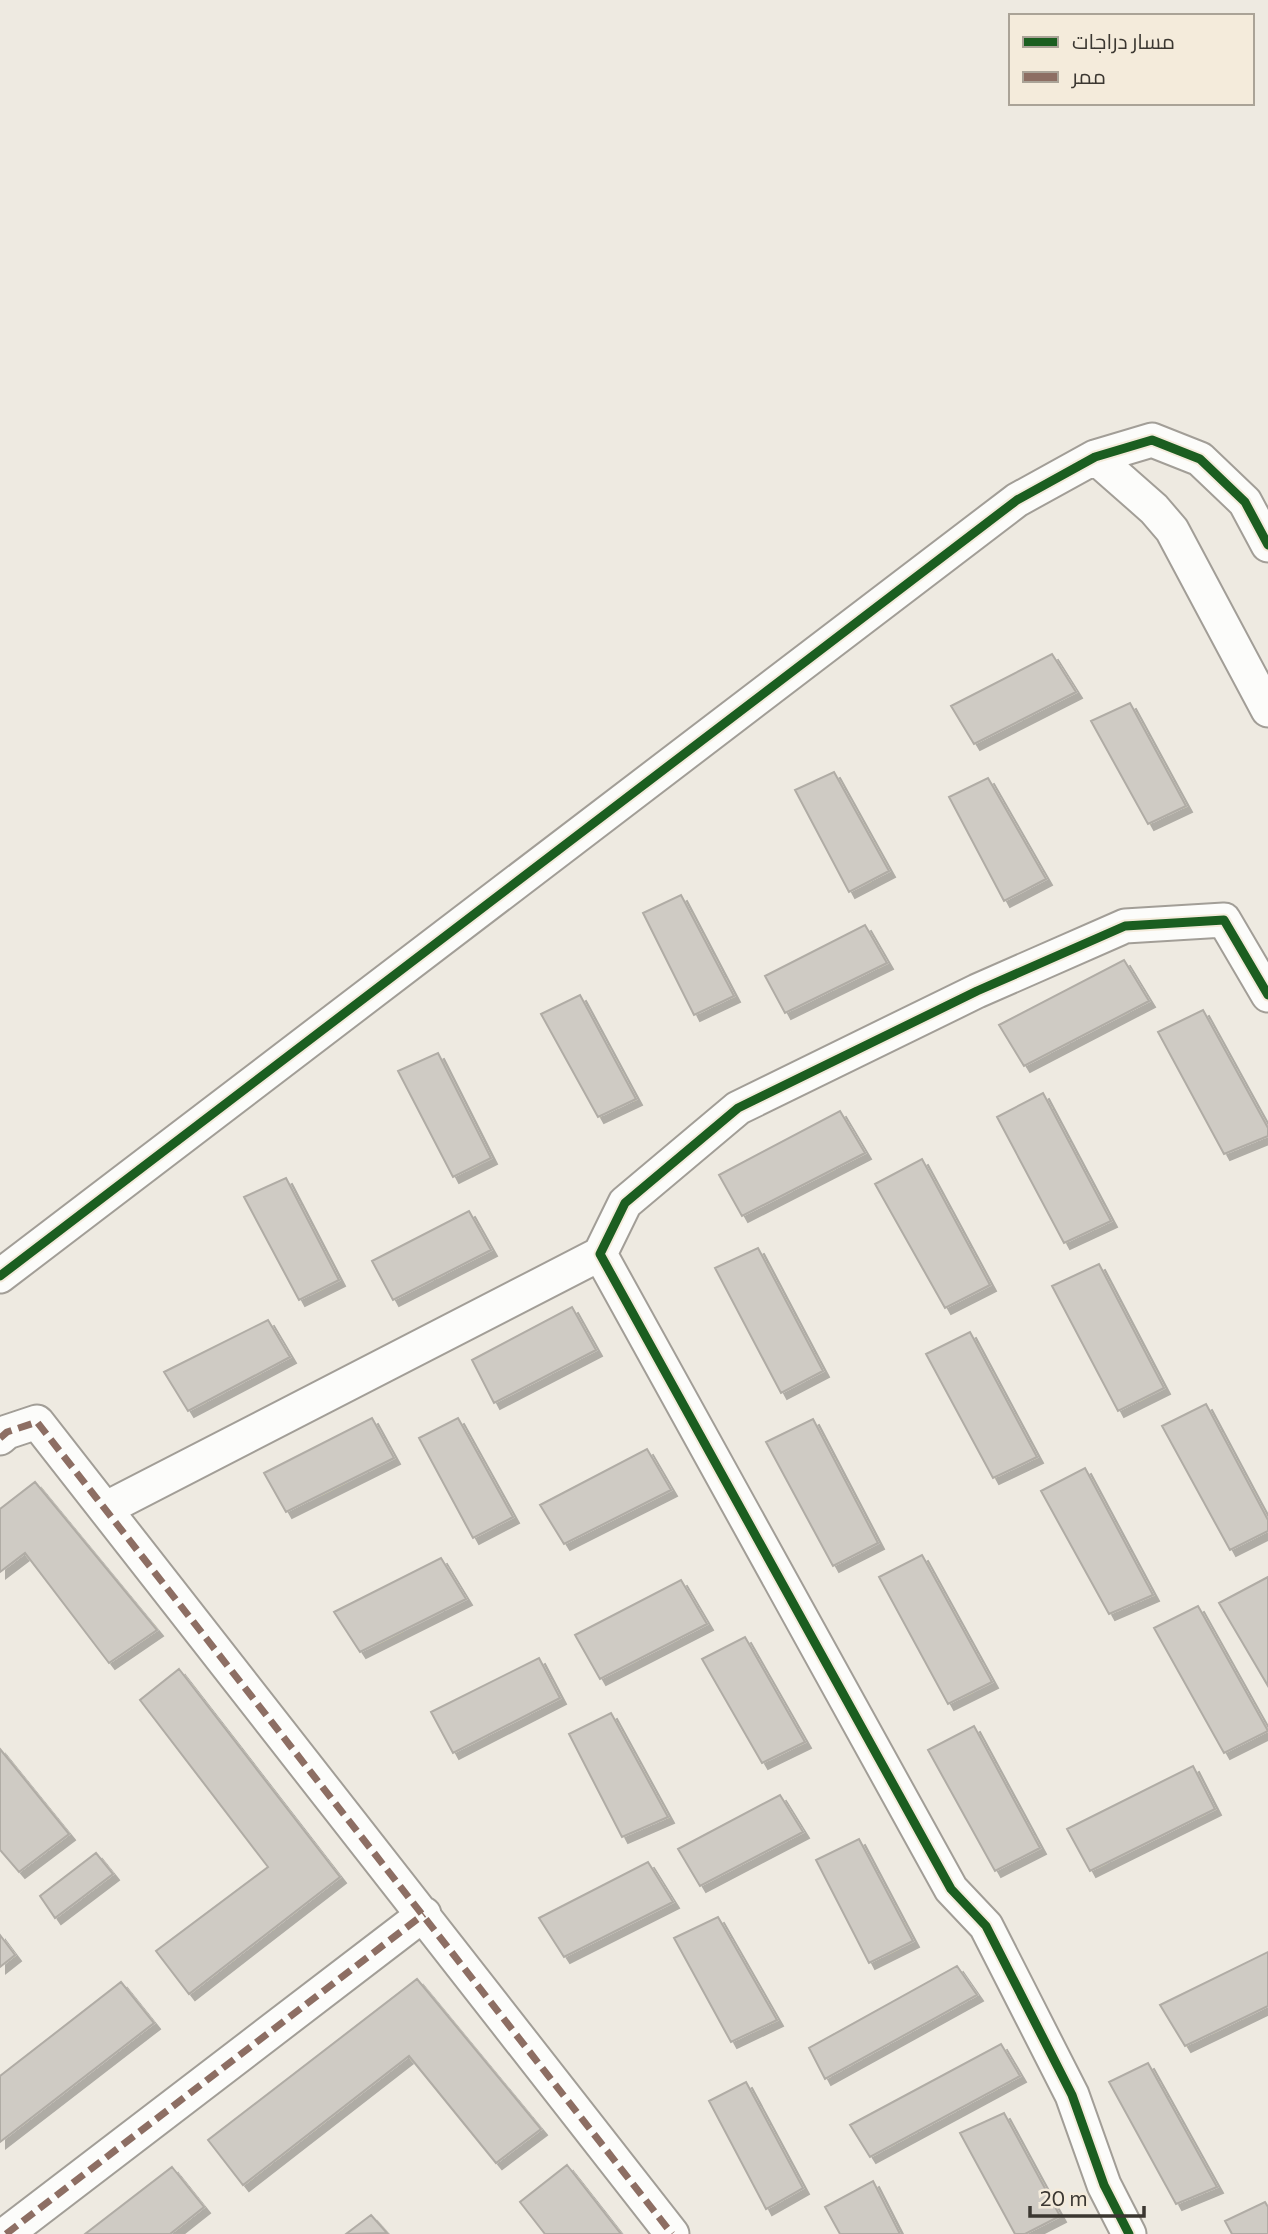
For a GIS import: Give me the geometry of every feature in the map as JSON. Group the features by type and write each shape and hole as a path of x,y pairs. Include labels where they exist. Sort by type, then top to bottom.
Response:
{"street":[{"path":"0,1276 1017,500 1095,457 1152,440 1200,459 1245,502 1268,545"},
{"path":"1095,457 1154,509 1172,530 1268,710"},
{"path":"105,1509 600,1254 625,1203 738,1108 977,991 1125,926 1224,920 1268,995"},
{"path":"600,1254 951,1889 986,1926 1072,2095 1104,2185 1129,2234"},
{"path":"0,1438 7,1432 37,1422 672,2234"},
{"path":"6,2234 424,1914"}],"building":[{"path":"1052,654 1076,692 974,744 951,706"},
{"path":"1130,703 1186,806 1148,824 1091,721"},
{"path":"834,772 889,871 849,892 795,790"},
{"path":"988,778 1046,879 1004,901 949,797"},
{"path":"681,895 734,996 694,1015 643,913"},
{"path":"865,925 887,963 785,1013 765,976"},
{"path":"1124,960 1149,1001 1024,1066 999,1025"},
{"path":"580,995 636,1099 598,1117 541,1014"},
{"path":"1203,1010 1268,1128 1268,1136 1224,1154 1158,1032"},
{"path":"438,1053 491,1158 453,1177 398,1071"},
{"path":"1043,1093 1111,1221 1064,1243 997,1117"},
{"path":"840,1111 865,1153 742,1216 719,1175"},
{"path":"922,1159 990,1285 945,1308 875,1184"},
{"path":"286,1178 339,1280 299,1300 244,1197"},
{"path":"469,1211 491,1250 393,1300 372,1261"},
{"path":"758,1248 823,1371 781,1393 715,1268"},
{"path":"1099,1264 1164,1388 1118,1411 1052,1286"},
{"path":"572,1307 596,1350 494,1403 472,1360"},
{"path":"268,1320 290,1357 188,1411 164,1372"},
{"path":"970,1332 1037,1457 993,1478 926,1354"},
{"path":"1206,1404 1268,1520 1268,1531 1230,1550 1162,1426"},
{"path":"372,1418 394,1458 286,1512 264,1473"},
{"path":"458,1418 513,1517 473,1538 419,1438"},
{"path":"813,1419 878,1543 833,1566 766,1442"},
{"path":"647,1449 671,1490 564,1544 540,1505"},
{"path":"1085,1468 1153,1595 1109,1614 1041,1491"},
{"path":"35,1482 157,1630 109,1663 25,1553 0,1572 0,1509"},
{"path":"922,1555 992,1682 948,1704 879,1577"},
{"path":"441,1558 466,1599 360,1652 334,1612"},
{"path":"1268,1577 1268,1686 1219,1603"},
{"path":"681,1580 707,1624 600,1679 575,1635"},
{"path":"1198,1606 1268,1731 1224,1753 1154,1628"},
{"path":"745,1637 805,1742 762,1763 702,1659"},
{"path":"539,1658 560,1698 453,1753 431,1712"},
{"path":"179,1669 340,1877 189,1994 156,1951 268,1867 140,1700"},
{"path":"611,1713 668,1817 622,1837 569,1734"},
{"path":"974,1726 1040,1848 995,1871 928,1750"},
{"path":"0,1749 69,1834 19,1872 0,1850"},
{"path":"1193,1766 1215,1809 1090,1871 1067,1829"},
{"path":"780,1795 803,1832 700,1886 678,1849"},
{"path":"859,1839 913,1941 869,1963 816,1860"},
{"path":"96,1853 113,1874 55,1918 40,1896"},
{"path":"648,1862 673,1902 564,1957 539,1918"},
{"path":"718,1917 777,2020 731,2042 674,1938"},
{"path":"0,1935 15,1955 0,1967"},
{"path":"1268,1952 1268,2006 1185,2046 1160,2005"},
{"path":"957,1966 977,1995 825,2079 809,2048"},
{"path":"417,1979 541,2129 496,2163 409,2056 243,2185 208,2140"},
{"path":"121,1982 154,2023 0,2142 0,2076"},
{"path":"1001,2044 1020,2076 870,2157 850,2125"},
{"path":"1148,2063 1217,2187 1176,2204 1109,2082"},
{"path":"746,2082 803,2188 766,2209 709,2101"},
{"path":"1004,2113 1060,2216 1025,2234 1015,2234 960,2133"},
{"path":"567,2165 621,2234 545,2234 520,2202"},
{"path":"172,2167 204,2207 170,2234 85,2234"},
{"path":"873,2181 900,2234 840,2234 825,2207"},
{"path":"1265,2202 1268,2207 1268,2234 1232,2234 1225,2221"},
{"path":"371,2215 387,2233 346,2234"}],"marked path":[{"path":"0,1438 7,1432 37,1422 672,2234"},
{"path":"6,2234 424,1914"}],"cycle path":[{"path":"0,1276 1017,500 1095,457 1152,440 1200,459 1245,502 1268,545"},
{"path":"1129,2234 1104,2185 1072,2095 986,1926 951,1889 600,1254 625,1203 738,1108 977,991 1125,926 1224,920 1268,995"}]}
